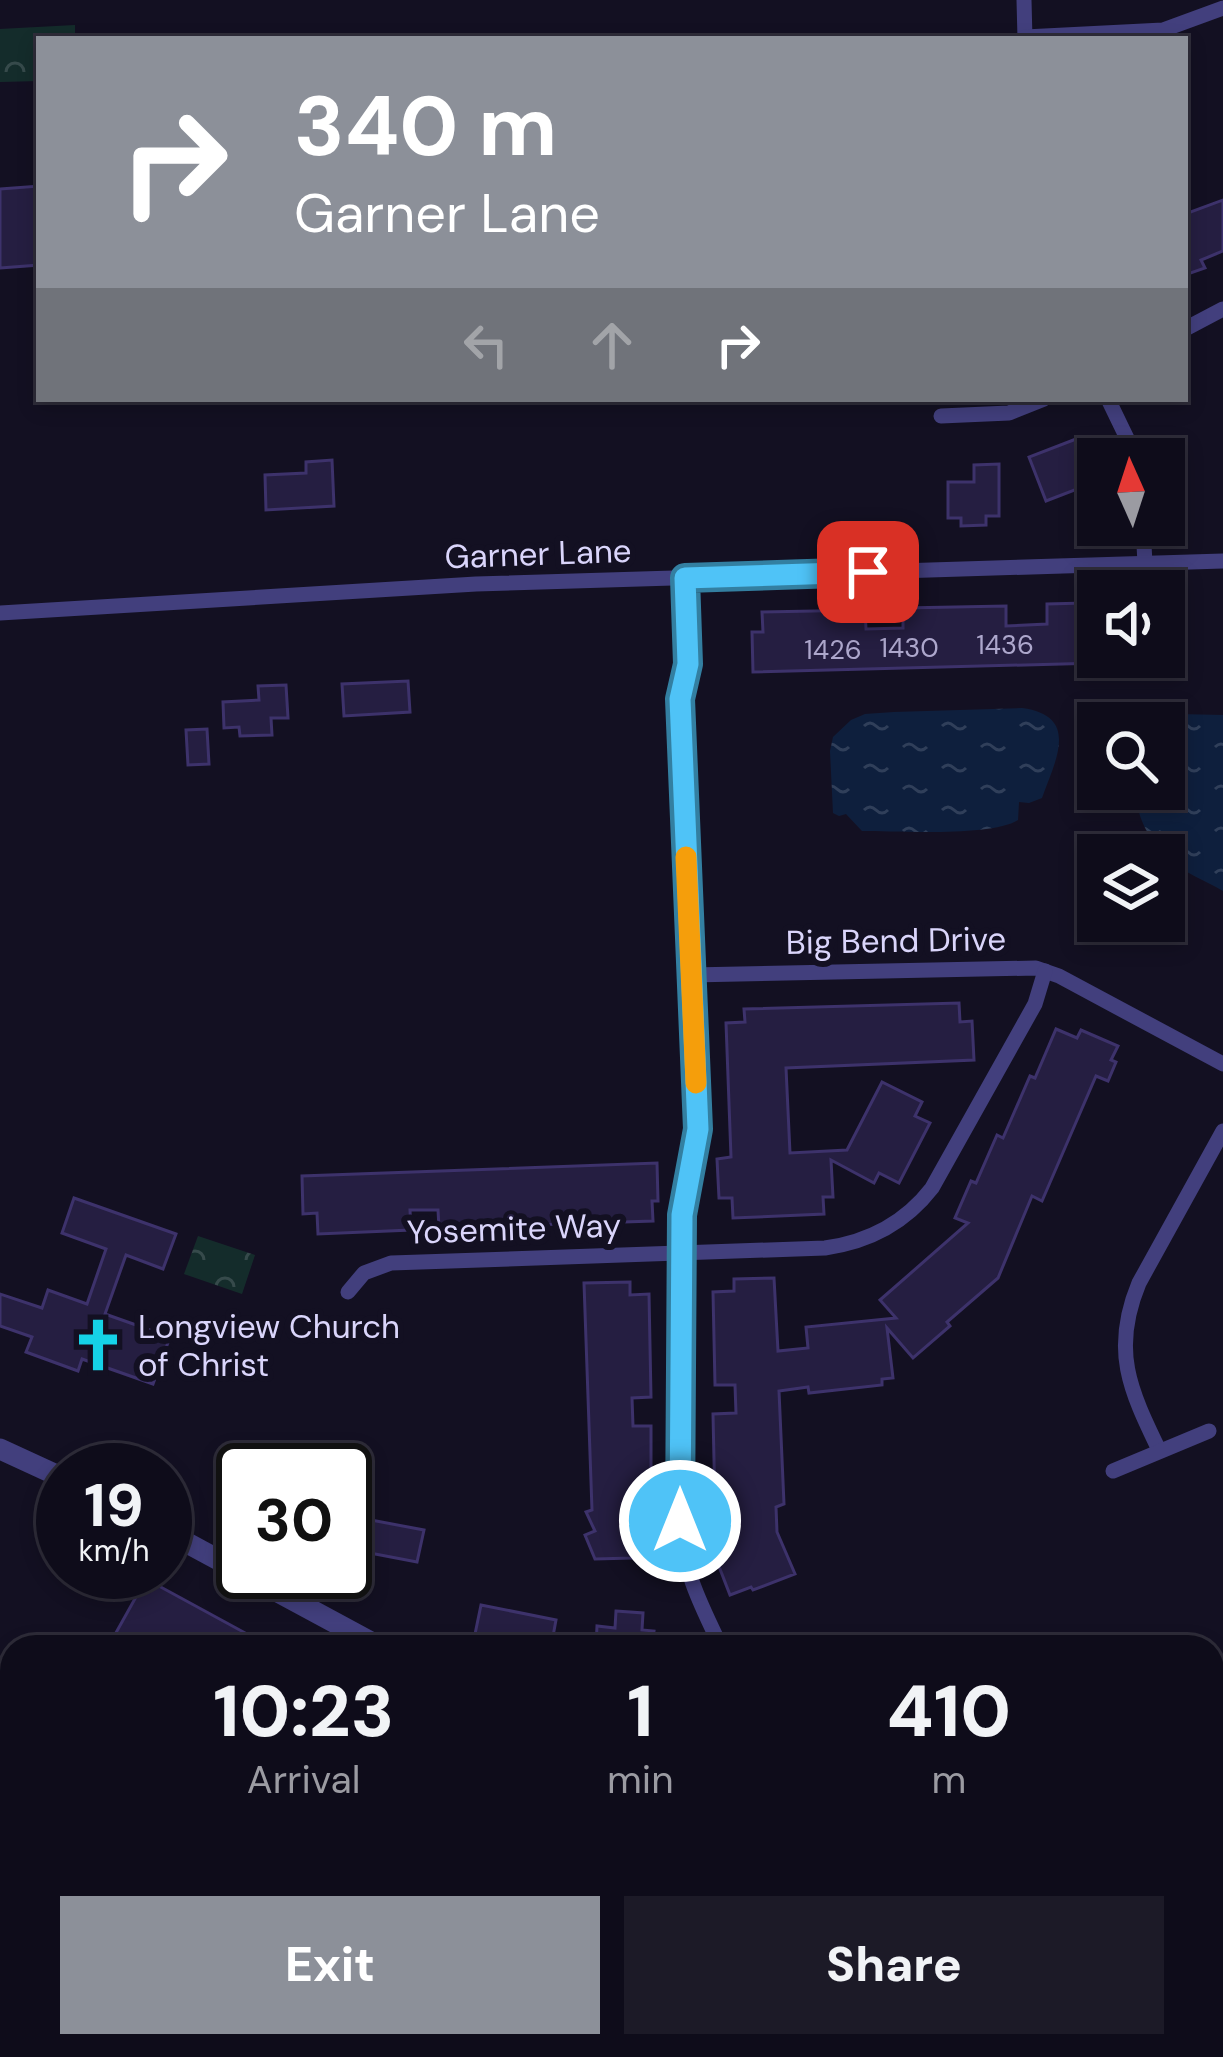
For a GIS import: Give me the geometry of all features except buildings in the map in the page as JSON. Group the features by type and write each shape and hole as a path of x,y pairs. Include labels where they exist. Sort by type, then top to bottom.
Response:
{"street":[{"path":"1024,0 1025,36"},
{"path":"1060,36 1163,30 1223,8"},
{"path":"1188,327 1223,309"},
{"path":"941,416 1009,413 1036,402"},
{"path":"1109,402 1127,438"},
{"path":"1144,546 1145,563"},
{"name":"Garner Lane","path":"0,613 476,584 1223,561"},
{"path":"685,578 688,664 680,699 698,1129 683,1201 680,1521 688,1577 715,1635"},
{"name":"Big Bend Drive","path":"692,975 1016,967 1045,971 1223,1064"},
{"name":"Yosemite Way","path":"348,1292 364,1274 392,1263 839,1246 869,1237 900,1220 940,1176 1035,1004 1045,971"},
{"path":"1159,1450 1134,1399 1126,1370 1124,1337 1130,1304 1223,1131"},
{"path":"1113,1471 1209,1432"},
{"path":"0,1449 36,1466"},
{"path":"192,1546 358,1635"}],"green space":[{"path":"75,25 75,36 36,36 36,81 0,82 0,29"},
{"path":"198,1236 255,1255 242,1294 184,1274"}],"water":[{"path":"1022,708 1052,720 1059,742 1042,798 1019,802 1018,820 966,831 862,831 846,814 833,813 830,751 833,737 851,720 865,714"},
{"path":"1185,714 1223,715 1223,891 1185,871 1185,834 1148,834 1139,810 1185,810"}],"slow traffic":[{"path":"686,857 696,1083"}],"place":[{"name":"Longview Church of Christ","path":"98,1345"}],"route":[{"path":"680,1521 682,1215 698,1129 680,699 688,664 685,578 868,572"}]}
